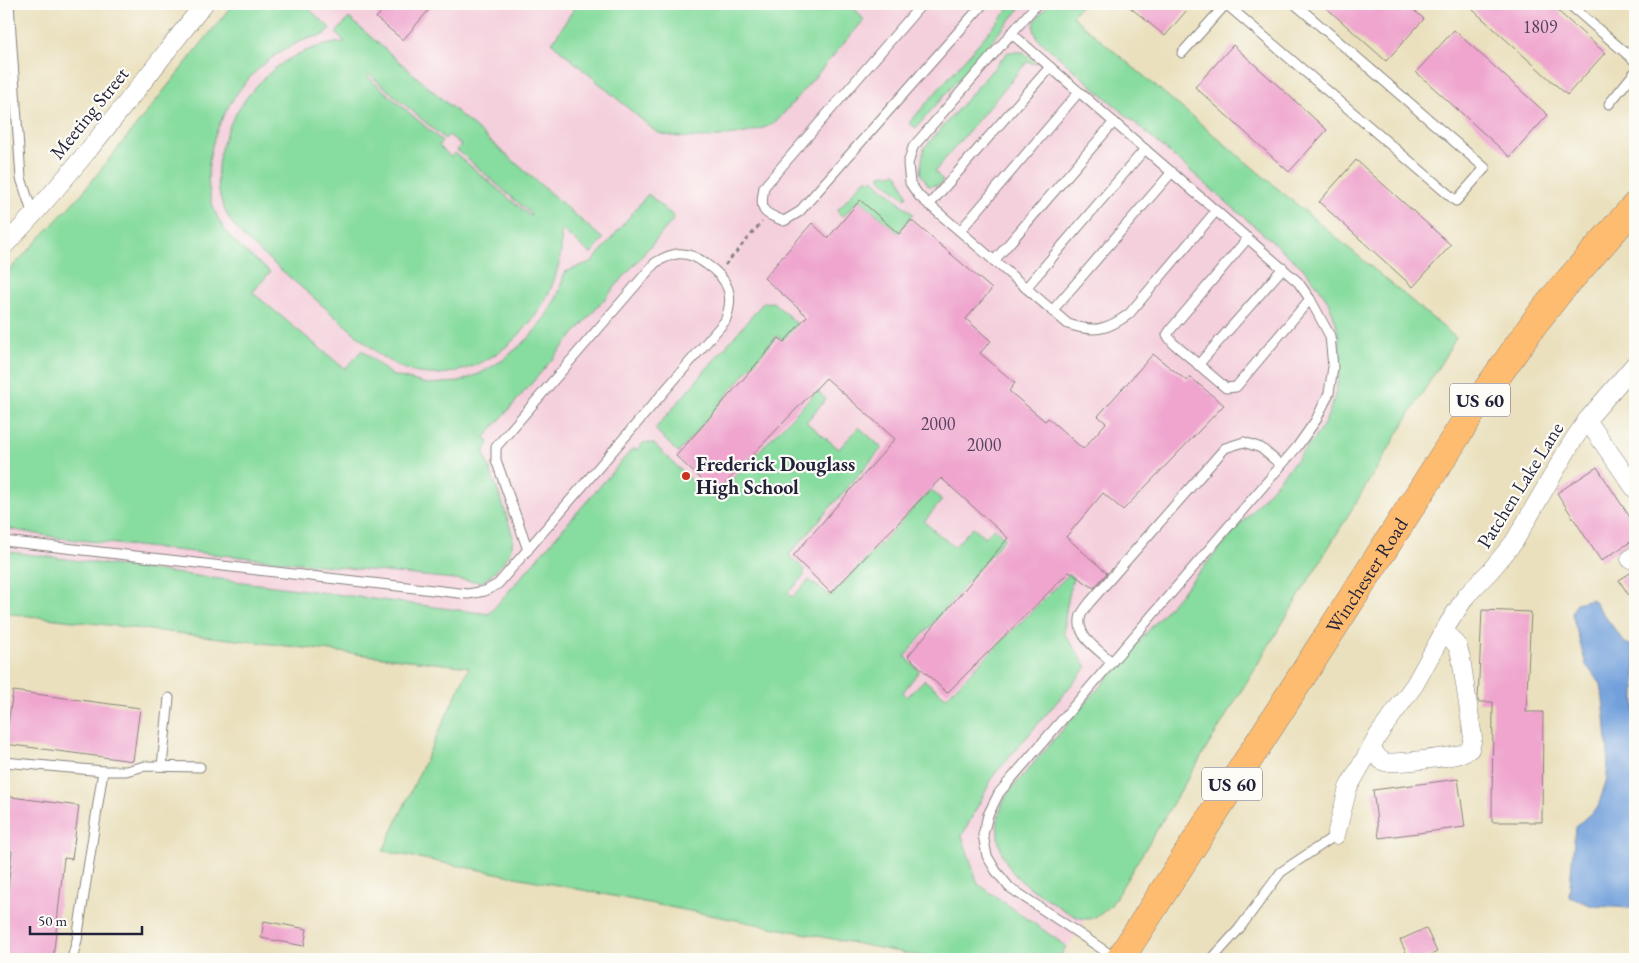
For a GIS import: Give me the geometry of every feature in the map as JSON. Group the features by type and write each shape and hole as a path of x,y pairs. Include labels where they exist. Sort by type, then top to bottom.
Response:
{"highway":[{"name":"Winchester Road","path":"1118,959 1475,407 1558,293 1635,206"}],"street":[{"name":"Meeting Street","path":"4,246 33,215 121,110 204,4"},
{"name":"Patchen Lake Lane","path":"1336,835 1348,788 1379,734 1415,684 1444,630 1466,596 1514,542 1572,442 1587,420 1635,364"},
{"path":"1587,420 1635,489"},
{"path":"1372,748 1379,759 1385,762 1455,755 1465,753 1470,749 1473,738 1461,658 1458,648 1444,630"}],"lane":[{"path":"9,4 22,178 33,215"},
{"path":"922,4 764,187 761,204 768,215 784,221 799,212 983,4"},
{"path":"1037,4 913,147 908,164 910,183 919,196 1068,324 1096,330 1114,325 1129,314 1216,211"},
{"path":"1182,53 1226,4 1456,201 1485,168 1295,4"},
{"path":"1569,4 1635,61"},
{"path":"1012,34 1298,282 1310,299 1330,336 1333,367 1329,392 1316,420 1281,464 999,793 988,815 983,835 987,856 1009,887 1118,959"},
{"path":"929,205 1050,67"},
{"path":"1609,104 1635,72"},
{"path":"960,231 1079,92"},
{"path":"994,261 1114,122"},
{"path":"1026,288 1145,149"},
{"path":"1052,311 1172,172"},
{"path":"1248,238 1166,335 1173,343 1226,388 1236,387 1310,299"},
{"path":"4,541 468,594 485,591 498,584 528,550 725,321 729,311 730,296 726,282 718,273 702,261 686,254 668,256 655,263 496,447 496,460 528,550"},
{"path":"1198,365 1283,268"},
{"path":"1112,662 1086,640 1080,627 1082,615 1090,602 1225,448 1244,442 1261,448 1281,464"},
{"path":"162,766 169,698"},
{"path":"4,762 103,771 126,771 145,766 200,767"},
{"path":"72,959 77,940 103,771"},
{"path":"1212,959 1239,929 1280,872 1336,835"}],"path":[{"path":"718,273 768,215"}],"shaded area":[{"name":"Frederick Douglass High School","path":"232,4 1082,4 1072,16 1456,338 1061,959 937,959 469,667 4,613 4,275 83,192"}],"green space":[{"path":"233,4 311,4 308,8 330,28 325,34 301,41 276,55 257,70 241,89 227,110 216,133 210,157 208,181 213,205 223,227 238,245 270,272 253,293 345,369 362,350 391,375 427,384 459,382 481,373 503,360 529,338 546,316 558,295 565,272 593,261 648,194 674,217 485,437 489,442 484,453 513,540 506,559 482,582 59,538 4,528 4,276 83,192"},
{"path":"577,4 851,4 864,20 777,121 766,127 736,135 700,138 656,132 552,43"},
{"path":"1013,4 1024,4 916,128 909,123"},
{"path":"1049,4 1082,4 1072,16 1456,338 1111,905 1098,916 1088,919 1083,919 1063,910 1024,883 1009,868 998,838 1001,807 1014,785 1318,434 1325,422 1336,392 1339,376 1340,344 1333,313 1326,298 1305,270 1039,40 1034,25 1038,16"},
{"path":"349,18 603,239 591,254 561,229 561,253 558,267 551,289 539,310 507,346 487,359 465,369 442,374 419,373 404,369 381,356 243,237 230,220 224,208 219,189 218,169 221,149 237,112 262,80 277,67 309,50 345,42 336,33","holes":["370,75 445,139 449,135 461,145 457,150 531,214 530,216 455,153 451,157 439,146 442,141 368,77"]},
{"path":"1008,52 1024,52 1036,64 1027,62 935,171 943,181 939,185 929,186 920,173 924,148"},
{"path":"896,173 907,196 904,198 880,178 880,175"},
{"path":"867,179 874,180 913,214 898,233 859,199 843,217 837,211 862,182"},
{"path":"773,302 796,323 796,326 783,340 777,336 678,453 655,429 763,303"},
{"path":"817,391 826,399 806,422 839,449 859,427 882,448 789,555 805,570 803,573 805,575 788,593 792,597 809,580 831,596 931,490 942,500 924,522 954,547 973,527 985,537 994,528 1005,538 905,656 919,671 903,692 907,697 924,680 946,697 1069,574 1073,577 1066,610 1064,633 1087,667 994,775 962,836 978,884 1066,946 1059,959 935,959 383,851 469,667 4,613 4,551 489,614 633,448 637,450 644,442 654,444 713,499"}],"water":[{"path":"1592,599 1625,643 1635,647 1635,908 1593,906 1569,897 1575,827 1598,807 1607,778 1608,755 1601,684 1586,665 1572,614 1576,603"}],"building":[{"path":"388,4 434,4 403,40 376,18"},
{"path":"1126,4 1192,4 1165,36"},
{"path":"1322,4 1407,4 1424,19 1386,61"},
{"path":"1479,4 1550,4 1605,53 1567,95 1473,10"},
{"path":"1454,30 1548,115 1510,157 1416,72"},
{"path":"1233,45 1327,130 1289,172 1195,87"},
{"path":"1356,160 1451,245 1413,287 1319,202"},
{"name":"Frederick Douglass High School","path":"860,200 899,234 911,220 992,289 966,319 991,341 980,353 1015,383 1009,391 1045,421 1048,418 1083,449 1106,423 1098,416 1153,354 1187,381 1190,377 1224,405 1123,510 1103,493 1066,537 1107,573 1094,588 1069,572 947,693 908,656 1008,538 941,478 831,593 793,556 895,439 826,378 716,493 676,456 779,338 784,342 807,316 764,278 812,223 828,238"},
{"path":"1597,467 1635,525 1635,539 1601,561 1557,493"},
{"path":"1635,570 1635,605 1619,580"},
{"path":"1482,610 1531,612 1526,712 1543,712 1542,822 1492,822 1493,702 1478,702"},
{"path":"13,691 140,708 133,761 5,744"},
{"path":"1458,779 1465,827 1379,838 1373,790"},
{"path":"4,796 79,806 72,859 64,858 53,959 4,959 4,926 12,851 4,850"},
{"path":"264,921 307,929 304,946 261,938"},
{"path":"1426,928 1437,952 1422,959 1409,959 1400,940"}],"place":[{"name":"Frederick Douglass High School","path":"686,476"}]}
